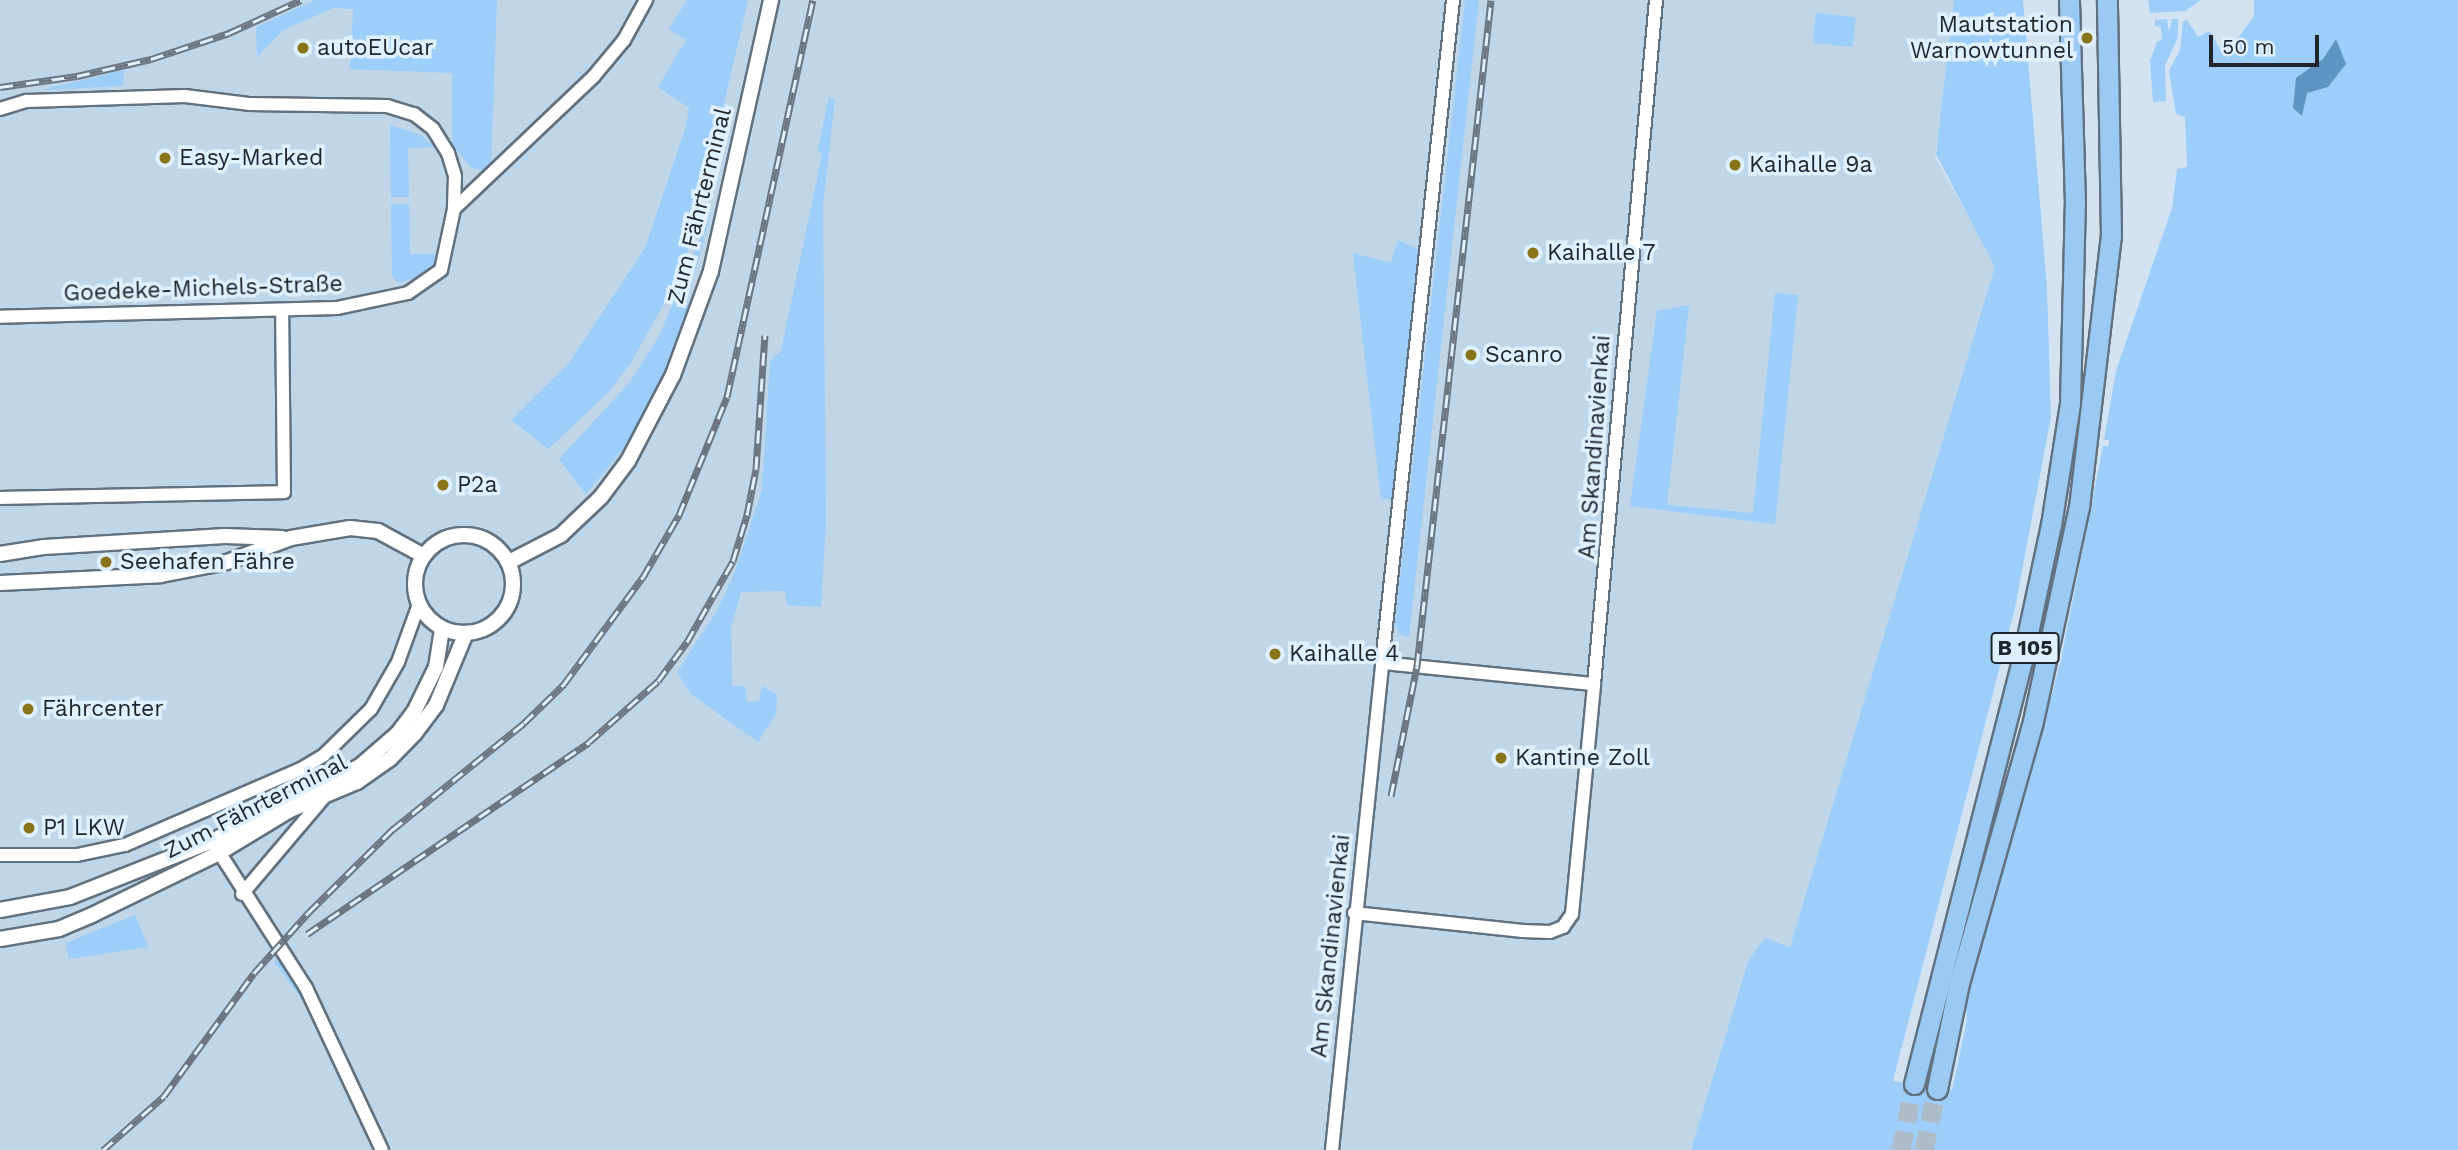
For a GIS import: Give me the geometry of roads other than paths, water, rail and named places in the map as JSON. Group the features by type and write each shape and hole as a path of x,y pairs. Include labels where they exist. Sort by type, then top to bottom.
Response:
{"highway":[{"name":"B 105","path":"1914,1084 2022,661 2051,525 2070,403 2075,203 2069,0"},
{"name":"B 105","path":"1937,1089 1959,983 2033,721 2081,494 2111,236 2107,0"}],"street":[{"path":"454,209 594,76 624,40 646,0"},
{"name":"Zum Fährterminal","path":"509,562 561,535 601,497 628,461 673,375 711,271 771,0"},
{"name":"Am Skandinavienkai","path":"1332,1150 1354,913 1453,0"},
{"name":"Am Skandinavienkai","path":"1354,913 1550,932 1563,927 1572,914 1656,0"},
{"name":"Goedeke-Michels-Straße","path":"0,108 27,101 185,96 249,104 387,106 414,114 433,129 448,153 455,176 454,209 441,270 423,286 337,308 0,317"},
{"path":"0,498 284,492 282,310"},
{"path":"0,583 161,575 227,562 290,538 339,529 370,530 424,556 440,540 462,534 494,544 509,562 514,583 509,604 487,628 466,633 442,628 419,604"},
{"path":"0,554 44,547 225,537 290,538"},
{"name":"Zum Fährterminal","path":"0,855 77,855 113,848 301,769 341,741 371,709 398,662 419,604 415,579 424,556"},
{"name":"Zum Fährterminal","path":"0,910 70,897 216,847 360,766 398,733 427,690 442,628"},
{"name":"Zum Fährterminal","path":"0,940 59,929 290,810 357,782 390,759 415,733 436,705 466,633"},
{"path":"1381,663 1594,684"},
{"path":"242,894 326,795"},
{"path":"216,847 242,894 275,940 329,1030 382,1150"}],"tunnel":[{"path":"1901,1150 1914,1084"},
{"path":"1924,1150 1937,1089"}],"railway":[{"path":"0,87 77,76 151,59 229,33 301,0"},
{"path":"103,1150 164,1096 254,973 309,912 392,830 524,723 564,684 643,577 679,515 727,397 813,0"},
{"path":"1391,796 1417,666 1491,0"},
{"path":"307,934 589,742 658,681 687,642 733,561 747,515 756,469 765,335"}],"place":[{"name":"Mautstation Warnowtunnel","path":"2087,38"},
{"name":"autoEUcar","path":"303,48"},
{"name":"Easy-Marked","path":"165,158"},
{"name":"Kaihalle 9a","path":"1735,165"},
{"name":"Kaihalle 7","path":"1533,253"},
{"name":"Scanro","path":"1471,355"},
{"name":"P2a","path":"443,485"},
{"name":"Seehafen Fähre","path":"106,562"},
{"name":"Kaihalle 4","path":"1275,654"},
{"name":"Fährcenter","path":"28,709"},
{"name":"Kantine Zoll","path":"1501,758"},
{"name":"P1 LKW","path":"29,828"}]}
